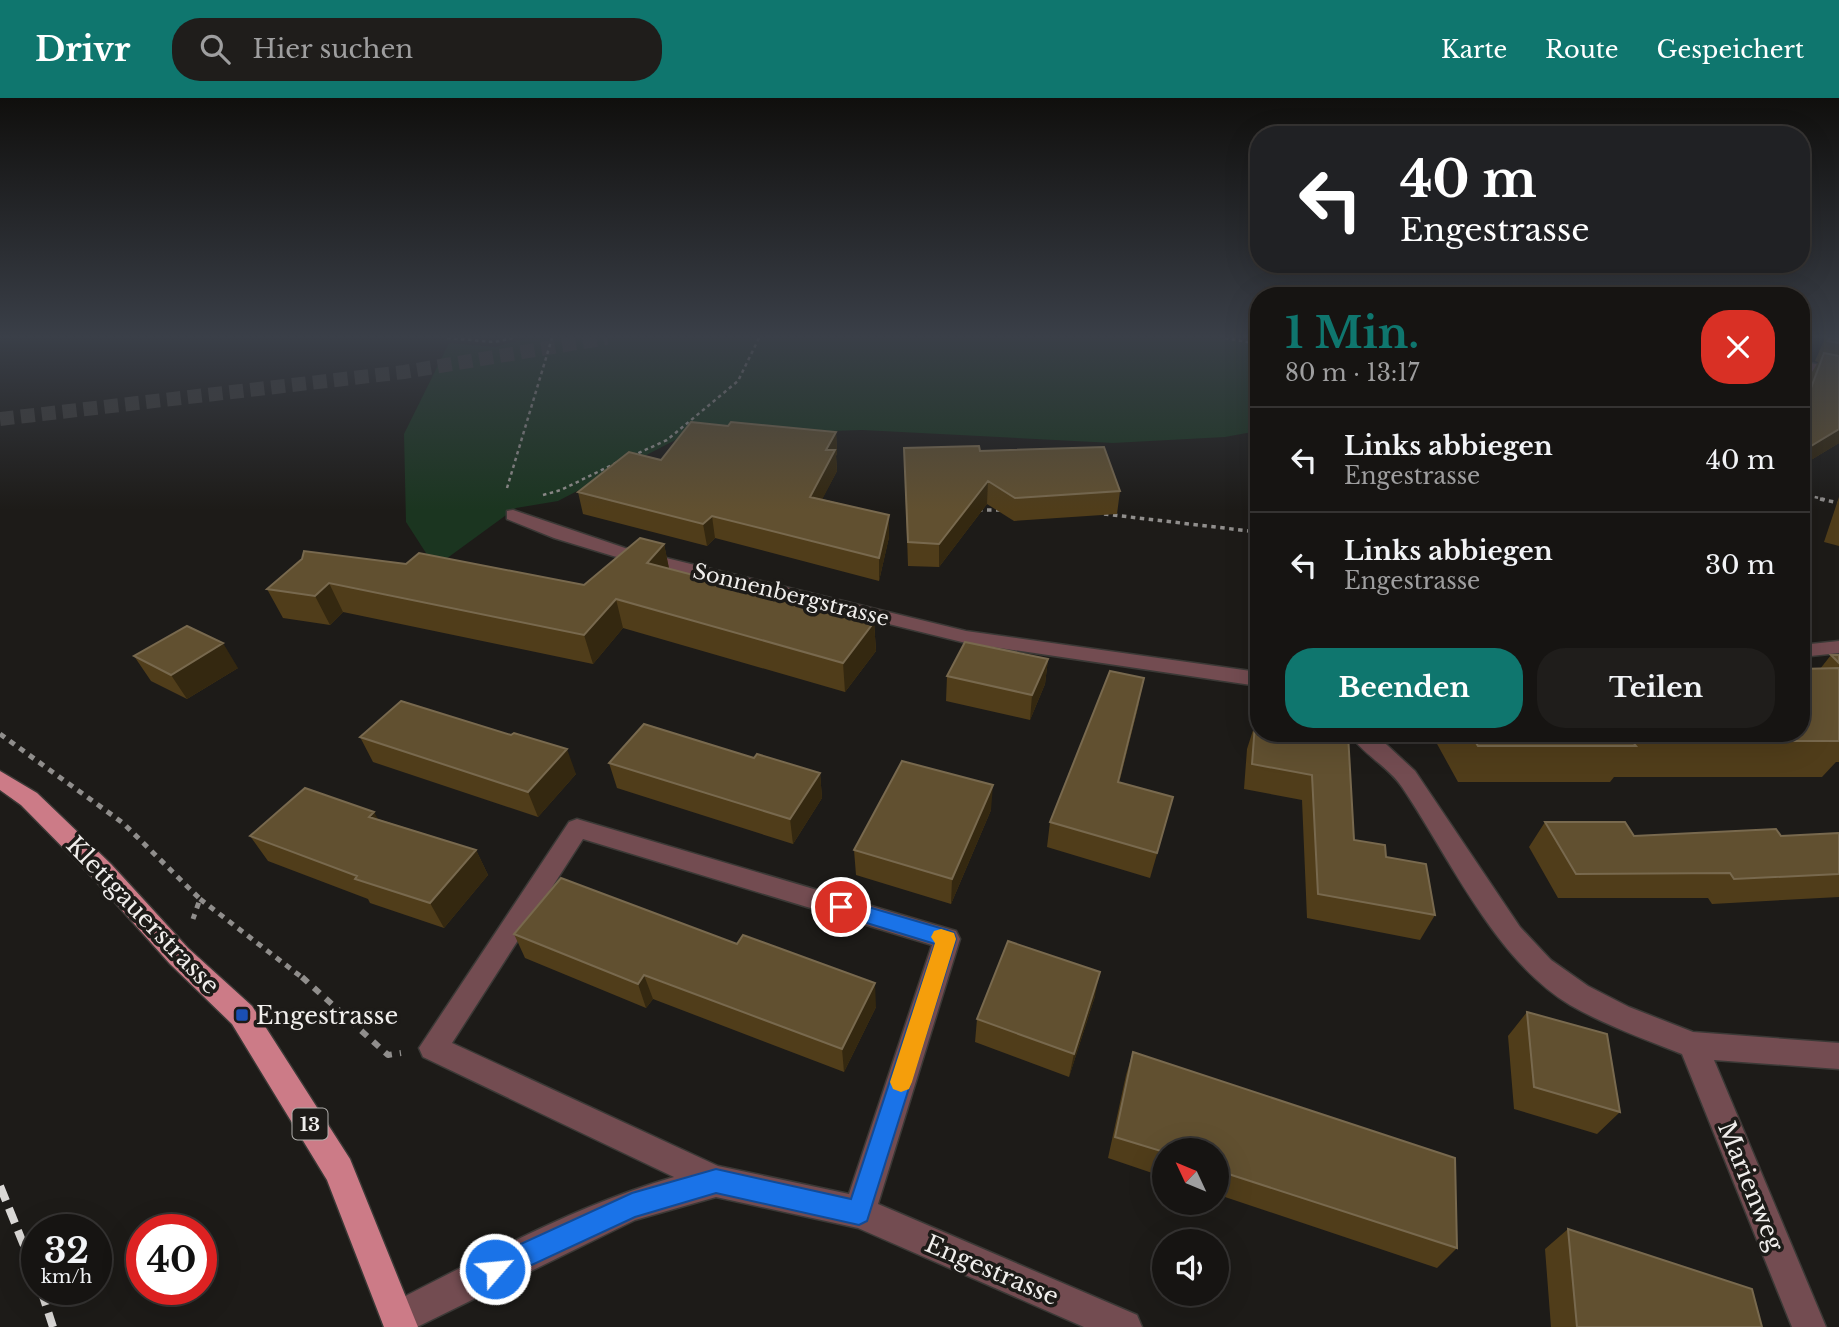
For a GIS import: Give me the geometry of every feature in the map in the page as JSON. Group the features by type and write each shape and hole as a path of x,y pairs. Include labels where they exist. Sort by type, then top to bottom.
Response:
{"main road":[{"name":"Klettgauerstrasse","path":"0,779 38,808 102,871 179,956 242,1014 339,1170 400,1323"}],"street":[{"name":"Sonnenbergstrasse","path":"511,510 560,534 643,558 966,637 1250,678"},
{"path":"1810,649 1839,646"},
{"path":"1370,742 1407,777 1511,935 1542,968 1578,995 1619,1016 1693,1045 1839,1056"},
{"path":"433,1048 577,828 947,939 859,1212"},
{"name":"Marienweg","path":"1693,1045 1809,1327"},
{"name":"Engestrasse","path":"433,1048 716,1181 859,1212 1125,1327"},
{"name":"Engestrasse","path":"400,1323 537,1248 632,1205 716,1181"}],"path":[{"path":"535,395 506,491 511,510 561,490 667,440 721,395"},
{"path":"1810,496 1839,503"},
{"path":"969,509 1009,511"},
{"path":"1102,514 1250,531"},
{"path":"0,734 123,823 200,899 292,968 388,1055 433,1048"},
{"path":"179,956 200,899"}],"green space":[{"path":"423,395 1250,395 1250,432 1225,437 1113,443 862,430 683,436 558,501 516,508 435,567 406,522 404,434"}],"building":[{"path":"1810,395 1839,395 1839,429 1810,447"},
{"path":"691,422 728,426 731,422 836,432 826,450 835,450 810,497 889,515 879,558 712,516 703,524 578,492 629,452 661,460"},
{"path":"979,446 980,451 1104,447 1120,491 1015,498 988,481 939,544 908,542 904,448"},
{"path":"640,538 664,544 647,563 874,622 843,663 616,599 584,635 329,583 315,596 267,589 302,559 304,551 406,564 419,553 584,585"},
{"path":"187,626 223,643 171,675 134,656"},
{"path":"965,642 1048,659 1032,695 947,676"},
{"path":"1831,655 1839,655 1839,663"},
{"path":"1839,668 1839,741 1810,741 1810,669"},
{"path":"1110,671 1144,678 1118,782 1173,797 1157,853 1050,822"},
{"path":"401,701 511,735 514,733 567,749 528,792 360,737"},
{"path":"644,724 754,758 757,754 820,773 790,819 609,763"},
{"path":"1254,742 1348,742 1354,840 1385,845 1386,857 1426,864 1435,915 1318,894 1312,775 1252,764"},
{"path":"1476,742 1633,742 1636,746 1478,746"},
{"path":"902,761 993,785 952,879 854,850"},
{"path":"305,788 374,812 369,817 476,850 430,903 355,879 357,876 250,836"},
{"path":"1545,822 1625,822 1634,836 1776,829 1781,836 1839,833 1839,874 1734,879 1730,873 1576,874"},
{"path":"561,878 737,944 743,935 875,983 842,1049 644,975 638,984 514,934"},
{"path":"1008,941 1100,972 1074,1054 977,1019"},
{"path":"1527,1012 1607,1034 1620,1112 1534,1087"},
{"path":"1133,1052 1455,1158 1457,1248 1229,1174 1229,1138 1152,1138 1152,1148 1115,1137"},
{"path":"1568,1229 1752,1289 1762,1327 1577,1327"}],"tunnel":[{"path":"0,419 203,395"}],"railway":[{"path":"0,1186 21,1238"},
{"path":"46,1305 53,1327"}],"slow traffic":[{"path":"901,1082 947,939 941,937"}],"place":[{"name":"Engestrasse","path":"242,1015"}],"route":[{"path":"495,1269 632,1205 716,1181 859,1212 947,939 841,907"}]}
